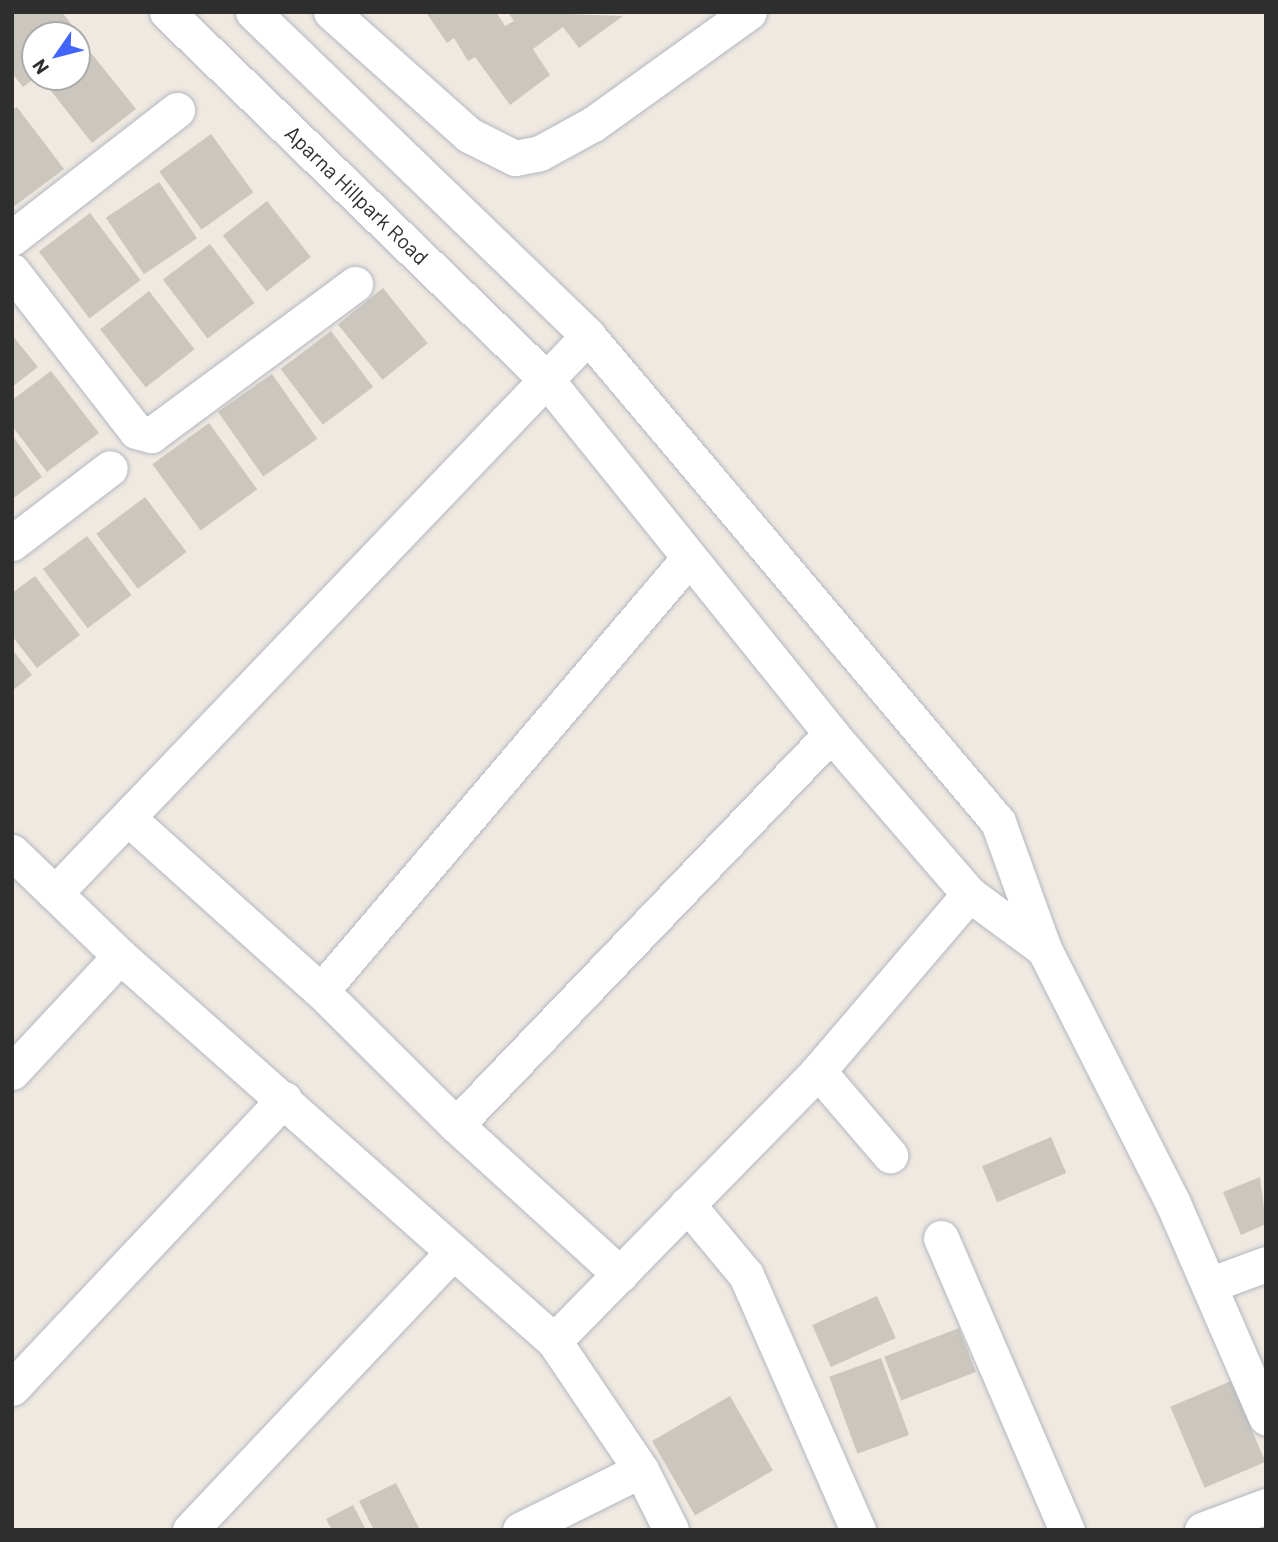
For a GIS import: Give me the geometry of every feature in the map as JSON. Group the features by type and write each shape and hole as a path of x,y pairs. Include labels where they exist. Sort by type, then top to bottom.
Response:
{"street":[{"name":"Aparna Hillpark Road","path":"167,12 546,379 831,734 969,894 1044,949"},
{"path":"331,12 469,135 515,158 540,153 593,124 749,12"},
{"path":"217,58 254,13 588,336 998,822 1044,949 1172,1201 1266,1417"},
{"path":"12,238 177,110"},
{"path":"12,271 136,430 151,435 355,284"},
{"path":"55,893 588,336"},
{"path":"12,543 110,468"},
{"path":"321,991 689,558"},
{"path":"456,1125 831,734"},
{"path":"128,818 321,991 456,1125 620,1274"},
{"path":"12,852 120,956 554,1341 641,1471 671,1530"},
{"path":"554,1341 818,1071 969,894"},
{"path":"12,1072 120,956"},
{"path":"818,1071 890,1155"},
{"path":"12,1388 284,1099"},
{"path":"687,1204 746,1275 858,1530"},
{"path":"941,1238 1067,1530"},
{"path":"190,1530 452,1253"},
{"path":"1209,1285 1266,1264"},
{"path":"520,1530 641,1471"},
{"path":"1202,1530 1266,1506"}],"building":[{"path":"12,12 62,12 69,21 21,21 21,84 12,73"},
{"path":"496,12 505,26 514,21 508,12 623,16 579,48 563,27 533,49 550,75 510,105 475,57 468,61 454,38 447,43 427,14"},
{"path":"91,53 136,109 92,143 51,91 91,91"},
{"path":"17,107 64,169 12,208 12,110"},
{"path":"211,134 253,192 202,230 159,172"},
{"path":"159,182 197,238 144,274 106,218"},
{"path":"267,201 311,257 267,291 223,235"},
{"path":"90,213 141,280 89,319 39,252"},
{"path":"210,244 255,303 207,339 163,280"},
{"path":"383,288 428,343 383,380 338,325"},
{"path":"149,291 195,349 146,387 100,329"},
{"path":"331,331 373,387 323,425 281,369"},
{"path":"12,335 38,367 12,387"},
{"path":"51,371 99,433 47,472 12,426 12,400"},
{"path":"272,374 317,439 263,477 218,412"},
{"path":"209,423 257,489 201,530 152,464"},
{"path":"12,435 42,477 12,499"},
{"path":"145,497 187,552 138,589 96,534"},
{"path":"87,536 132,595 88,628 43,569"},
{"path":"35,576 80,635 37,668 12,636 12,593"},
{"path":"12,649 32,675 12,691"},
{"path":"1051,1137 1066,1173 997,1202 982,1166"},
{"path":"1260,1177 1266,1224 1241,1235 1223,1192"},
{"path":"877,1296 896,1338 831,1367 812,1325"},
{"path":"959,1328 976,1372 901,1401 884,1357"},
{"path":"881,1358 909,1435 857,1454 829,1377"},
{"path":"1231,1381 1265,1462 1205,1488 1170,1407"},
{"path":"730,1396 773,1470 695,1515 652,1441"},
{"path":"396,1483 420,1530 374,1530 359,1501"},
{"path":"353,1505 366,1530 332,1530 326,1519"}]}
